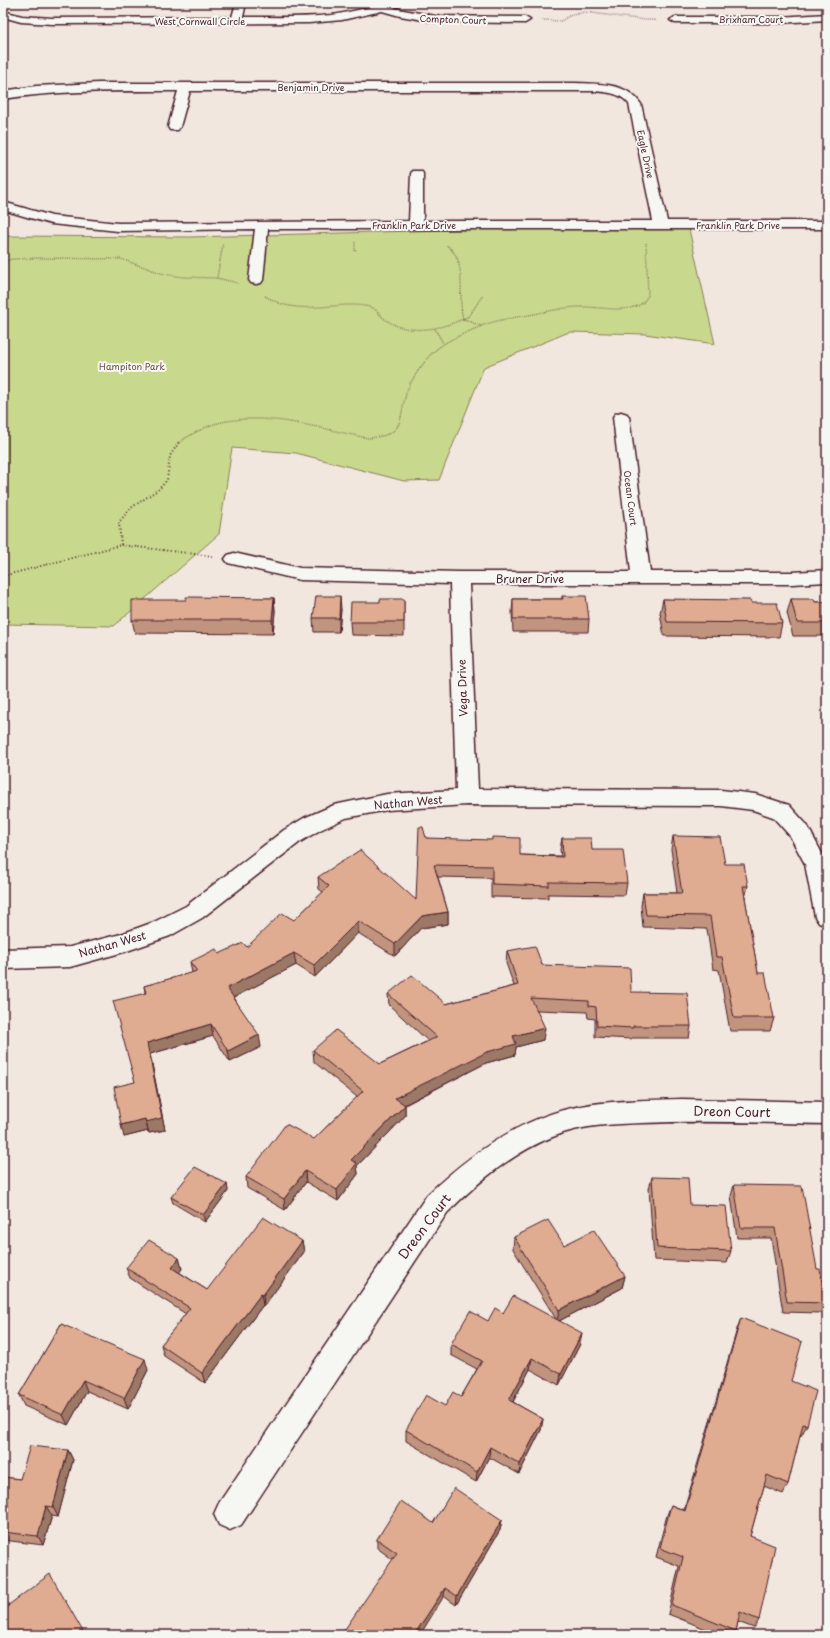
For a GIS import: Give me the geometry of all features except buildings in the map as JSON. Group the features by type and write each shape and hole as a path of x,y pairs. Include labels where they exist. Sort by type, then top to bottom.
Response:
{"street":[{"path":"236,21 240,3"},
{"name":"West Cornwall Circle","path":"3,14 34,20 97,21 236,21 326,19 383,8 396,3"},
{"name":"Compton Court","path":"383,8 402,15 430,19 525,20"},
{"path":"97,21 102,9"},
{"name":"Brixham Court","path":"676,20 779,20 827,17"},
{"path":"174,127 185,87"},
{"name":"Benjamin Drive","path":"3,95 58,88 185,87 575,87 619,91"},
{"name":"Eagle Drive","path":"619,91 633,99 635,104 661,225"},
{"path":"416,225 417,174"},
{"name":"Franklin Park Drive","path":"3,206 51,220 118,227 262,225 661,225 826,229"},
{"path":"256,280 262,225"},
{"name":"Ocean Court","path":"621,417 641,578"},
{"name":"Bruner Drive","path":"234,559 300,574 459,578 792,578 827,576"},
{"name":"Vega Drive","path":"459,578 467,797"},
{"name":"Nathan West","path":"3,959 70,956 124,943 162,929 194,912 292,836 312,824 342,811 387,802 467,797 721,798 755,802 781,811 799,831 816,864 827,917"},
{"name":"Dreon Court","path":"230,1514 437,1204 461,1180 491,1157 532,1133 565,1120 602,1114 670,1110 827,1113"}],"path":[{"path":"525,20 561,21 569,16 584,12 645,20 676,20"},
{"path":"121,545 119,522 130,508 159,489 167,480 170,456 178,444 197,432 221,422 249,419 277,420 368,438 383,437 394,431 400,422 408,388 426,360 443,343 481,326 560,309 577,307 624,309 636,307 644,303 648,296 644,225"},
{"path":"217,278 223,243"},
{"path":"481,326 463,319 469,316 483,295"},
{"path":"435,329 443,343"},
{"path":"3,576 121,545 234,559"}],"green space":[{"name":"Hampiton Park","path":"688,225 715,344 645,334 569,332 484,367 439,480 404,481 296,453 232,448 219,534 114,626 3,624 3,236 190,237"}]}
